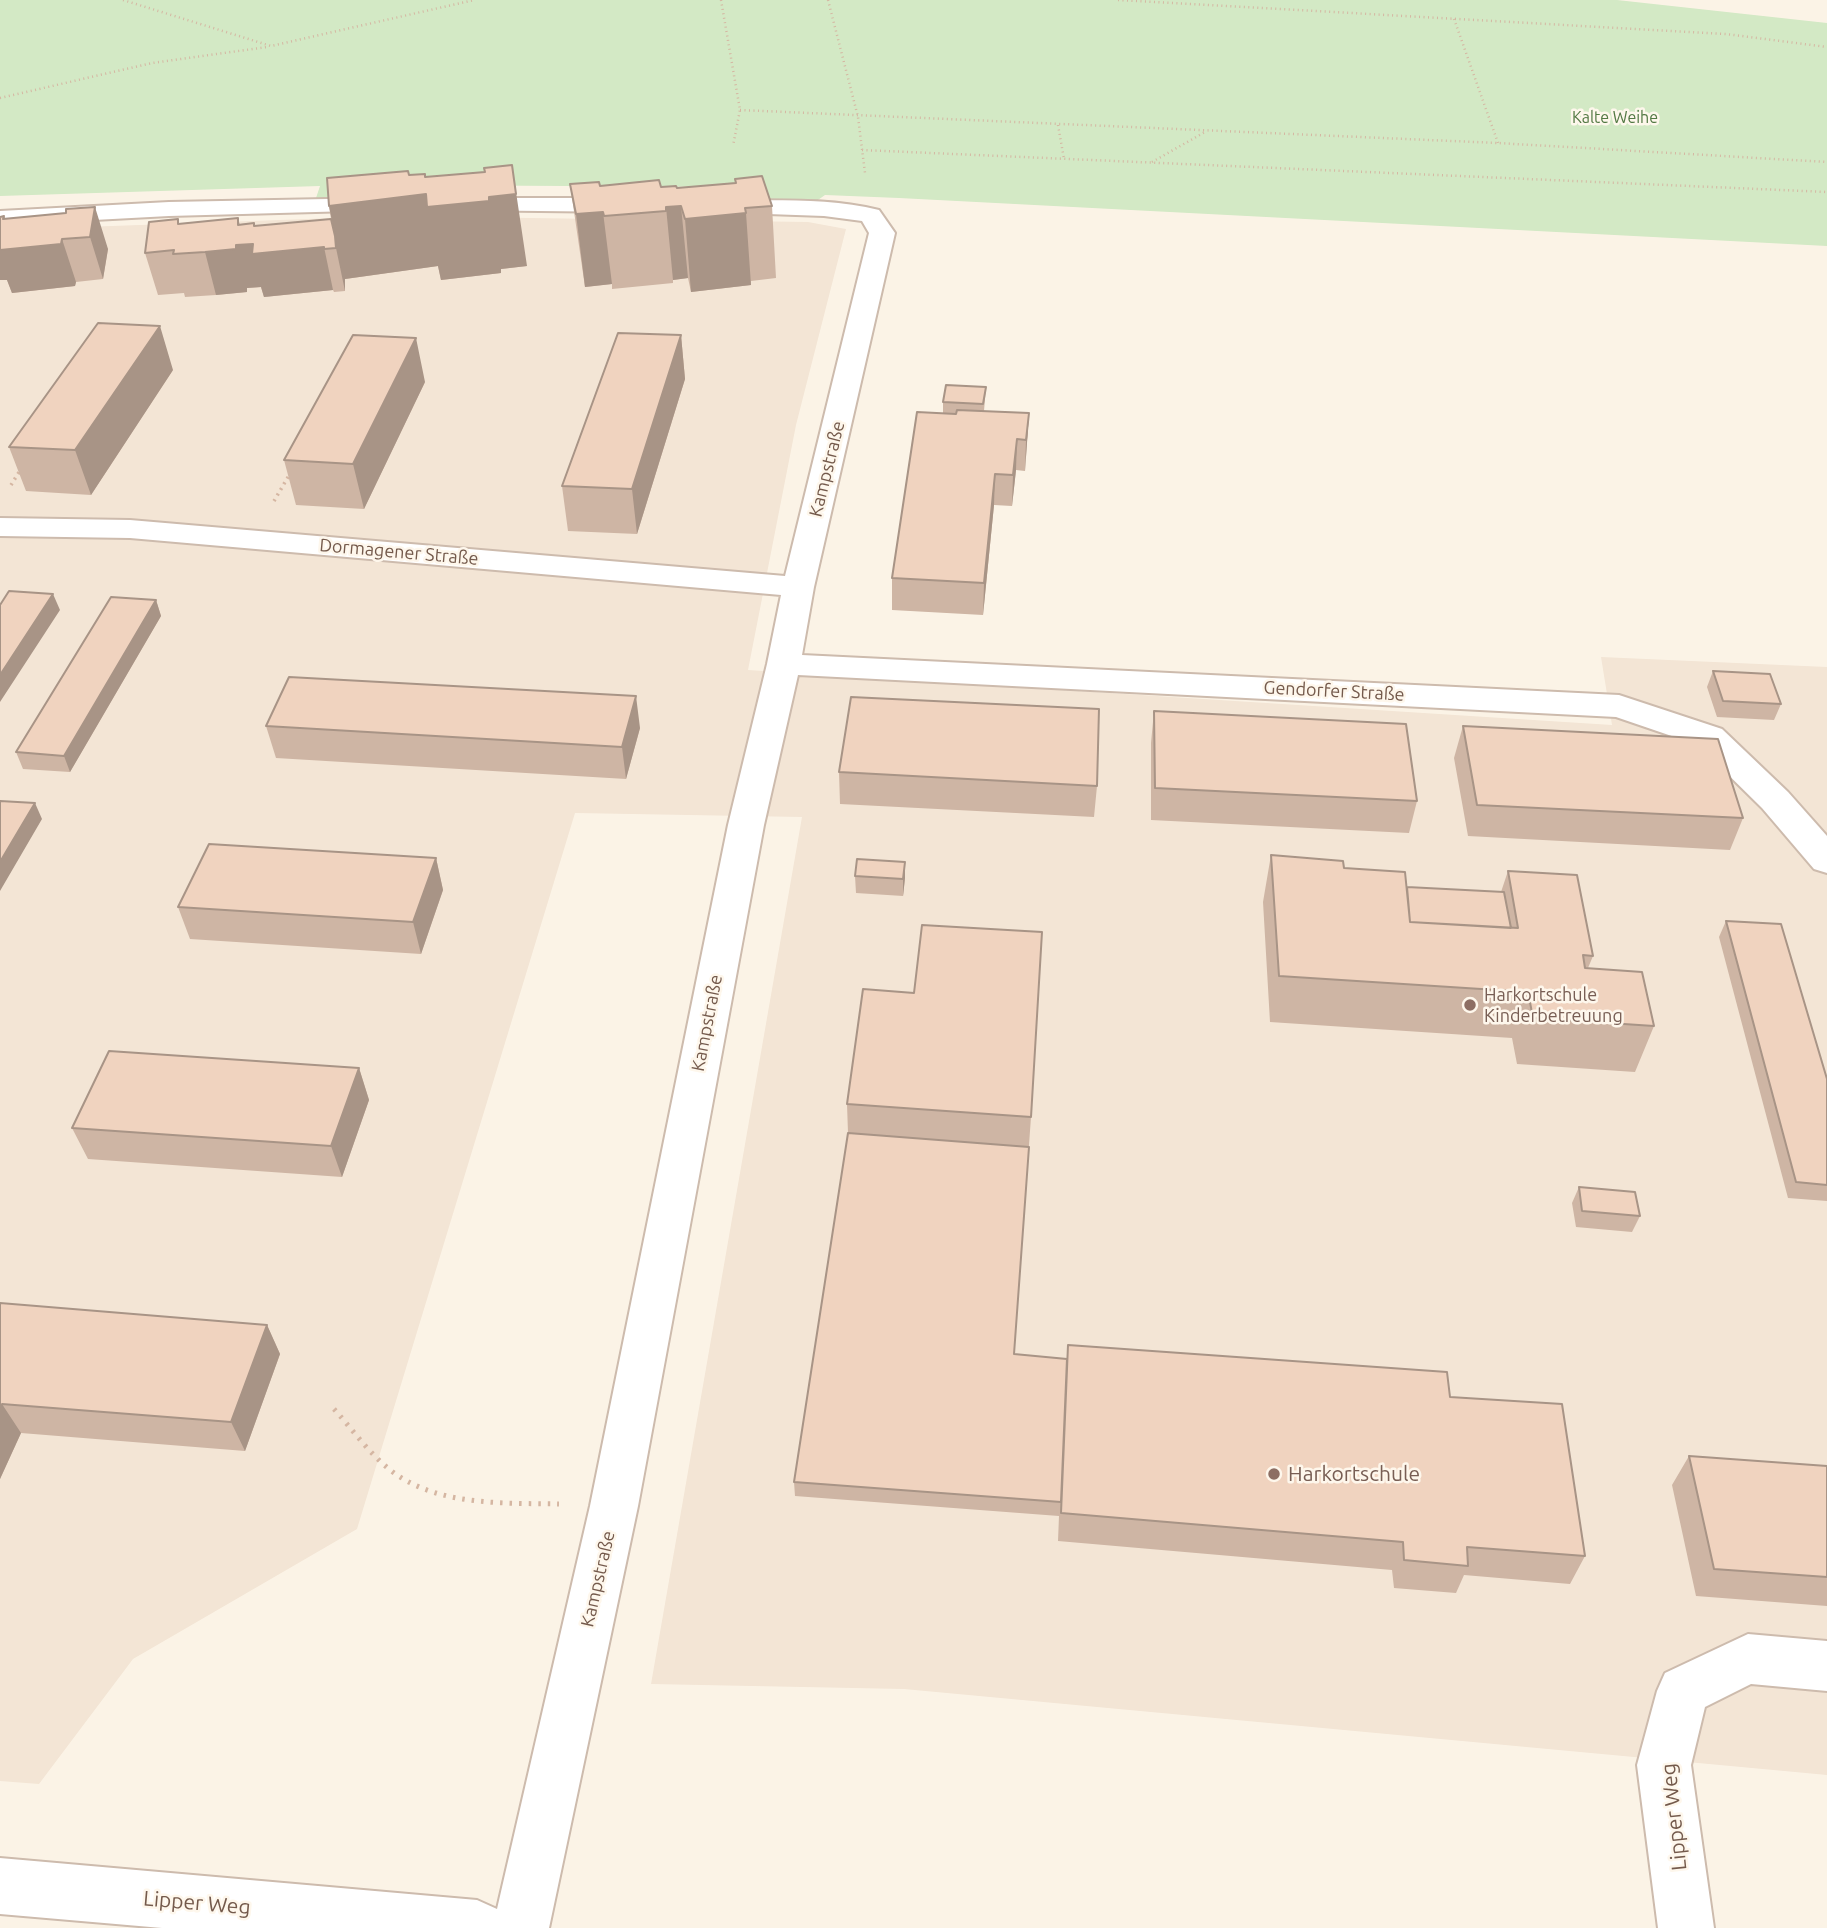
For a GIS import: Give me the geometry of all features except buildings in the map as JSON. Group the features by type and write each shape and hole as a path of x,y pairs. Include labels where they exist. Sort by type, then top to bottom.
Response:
{"street":[{"path":"0,218 169,209 403,205"},
{"path":"444,205 644,206"},
{"path":"697,207 824,209 870,215"},
{"name":"Kampstraße","path":"521,1928 614,1506 746,825 784,664 798,587 880,250 882,233 870,215"},
{"name":"Dormagener Straße","path":"0,527 130,529 798,587"},
{"name":"Gendorfer Straße","path":"784,664 1619,706 1710,737 1775,800 1827,860"},
{"name":"Lipper Weg","path":"1686,1928 1664,1765 1682,1691 1748,1659 1827,1665"},
{"name":"Lipper Weg","path":"0,1886 477,1928"}],"path":[{"path":"123,0 271,46"},
{"path":"0,98 152,63 271,46 474,0"},
{"path":"721,0 740,110 733,146"},
{"path":"828,0 858,117 870,215"},
{"path":"1118,0 1726,34 1827,47"},
{"path":"1454,19 1498,143"},
{"path":"740,110 1498,143 1827,162"},
{"path":"1058,125 1064,159"},
{"path":"1150,163 1206,131"},
{"path":"862,150 1827,192"},
{"path":"8,489 23,467"},
{"path":"251,539 294,468"},
{"path":"334,1409 396,1474 427,1491 509,1503 614,1506"}],"shaded area":[{"path":"391,216 808,222 846,229 796,425 748,670 1612,725 1601,657 1827,667 1827,1775 904,1689 651,1684 802,817 575,813 357,1529 133,1659 39,1784 0,1781 0,230"}],"green space":[{"name":"Kalte Weihe","path":"0,0 1617,0 1827,23 1827,246 899,198 825,195 815,202 737,199 740,187 395,185 391,197 316,198 320,186 0,196"}],"place":[{"name":"Harkortschule Kinderbetreuung","path":"1470,1005"},
{"name":"Harkortschule","path":"1274,1474"}]}
